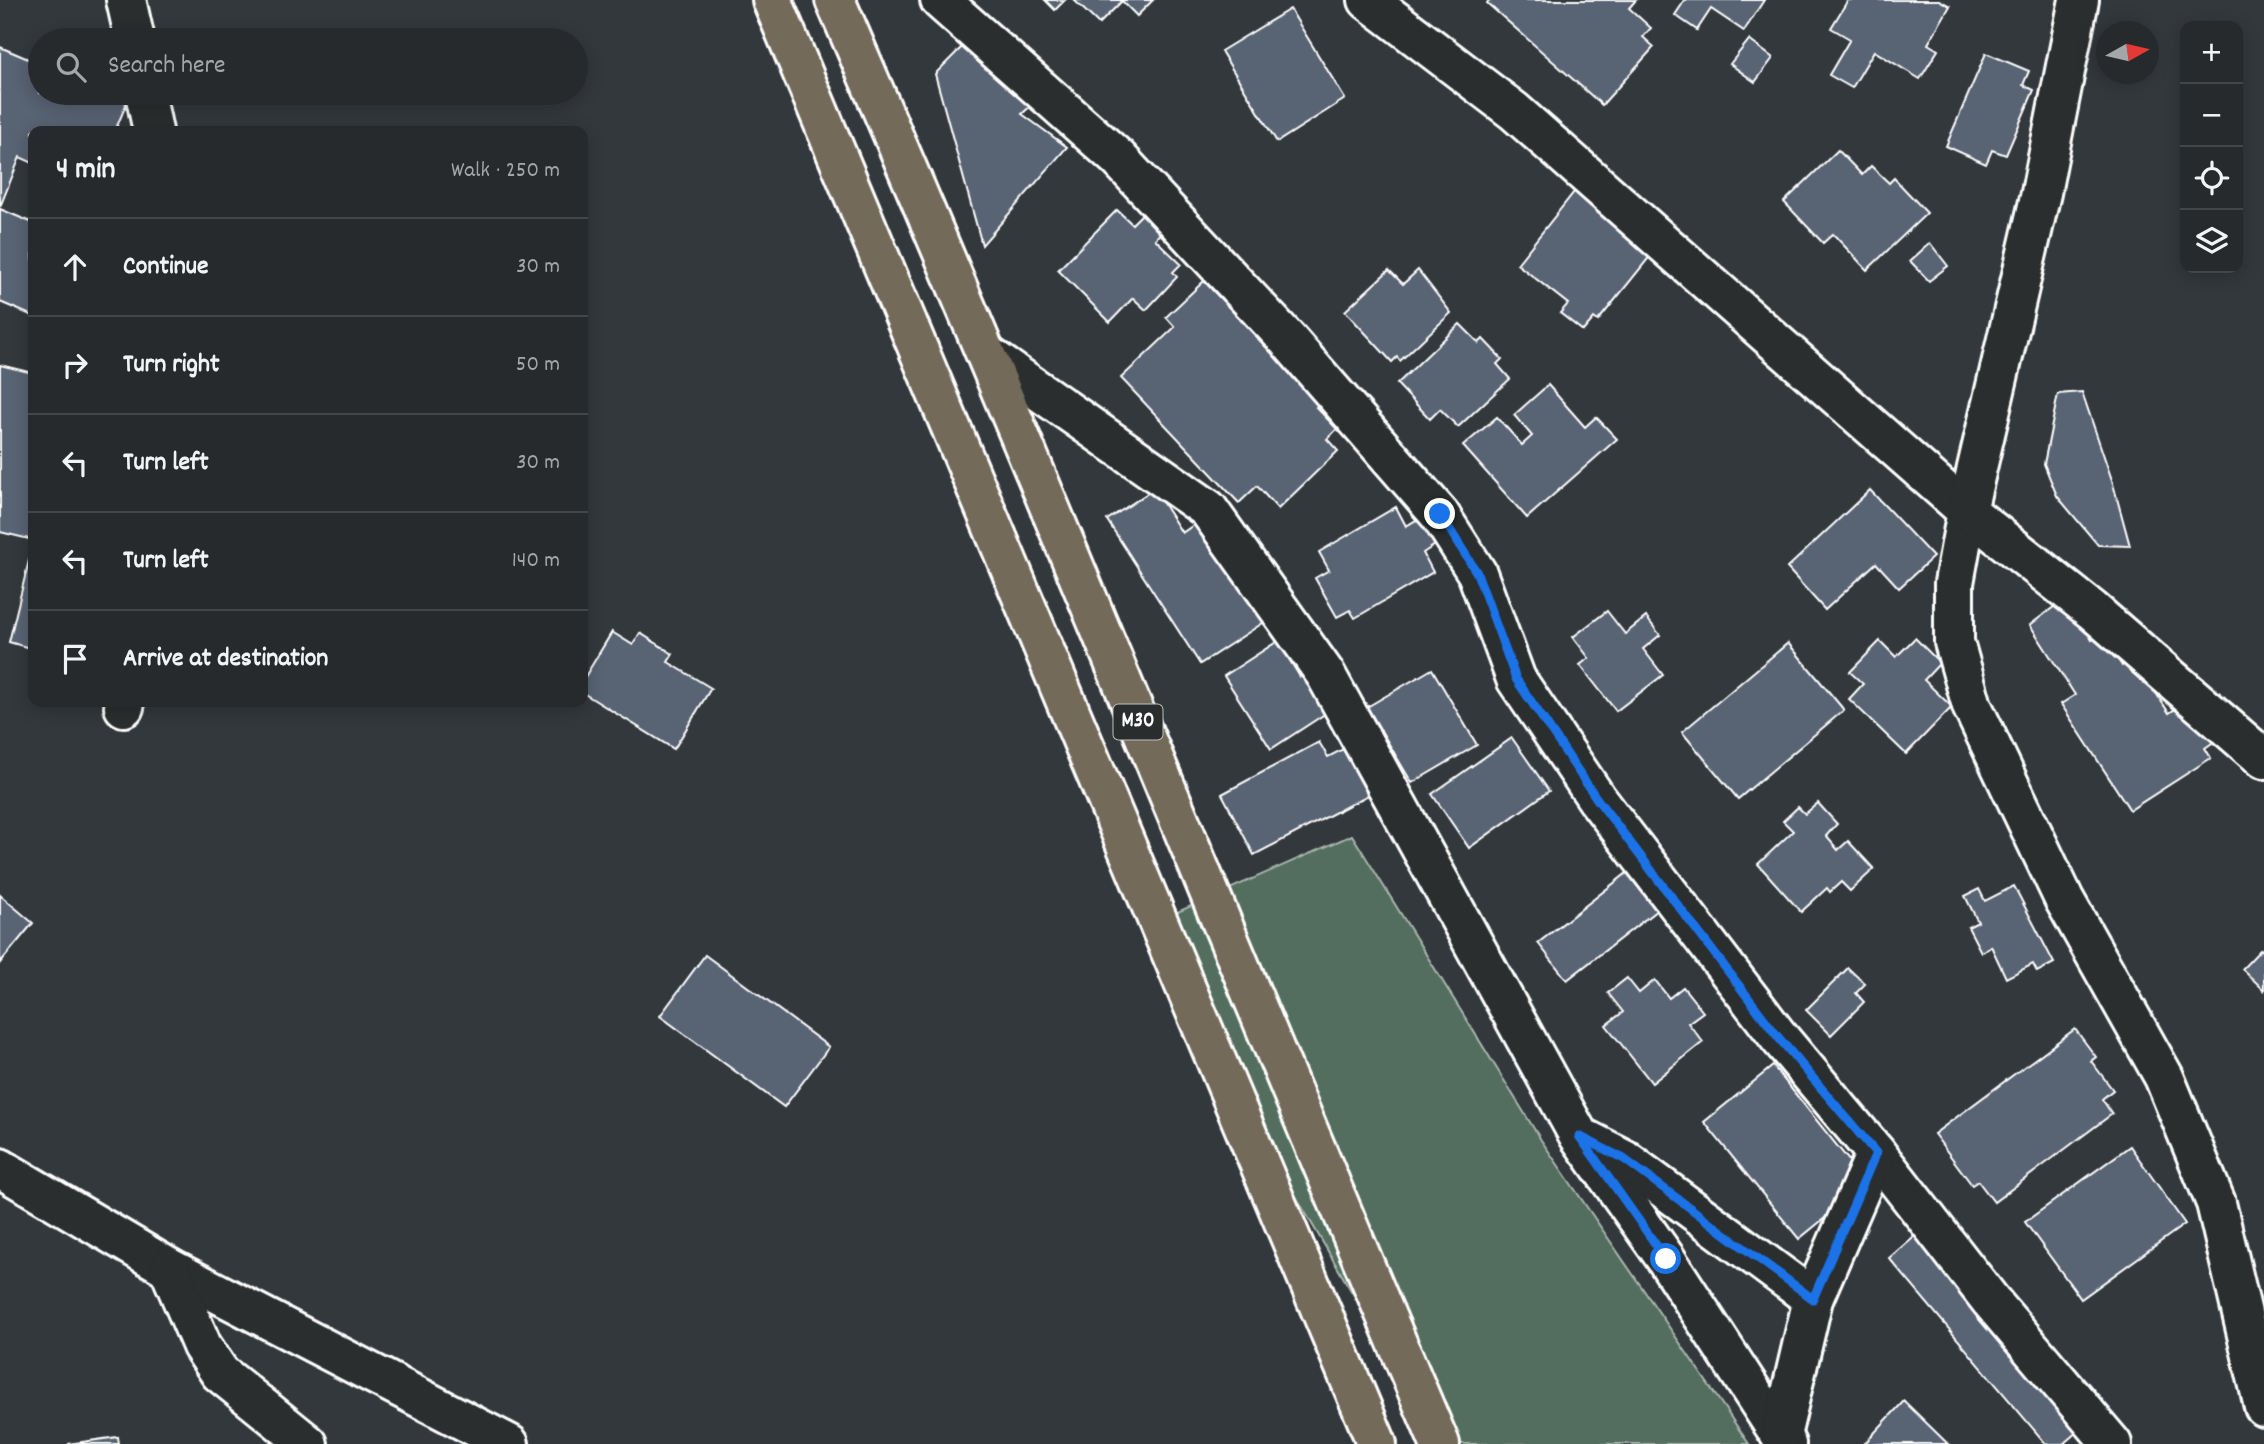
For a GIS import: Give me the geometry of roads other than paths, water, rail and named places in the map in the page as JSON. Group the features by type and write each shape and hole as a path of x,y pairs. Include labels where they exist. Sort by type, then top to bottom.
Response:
{"highway":[{"name":"M30","path":"772,0 1377,1444"},
{"name":"M30","path":"835,0 989,356 1264,1028 1440,1444"}],"street":[{"path":"126,0 132,28"},
{"path":"940,0 1118,158 1288,341 1440,514 1477,573 1516,679 1597,799 1778,1037 1876,1153 1991,1301 2112,1444"},
{"path":"1368,0 1514,111 1967,511 2092,610 2264,759"},
{"path":"2079,0 2040,192 1967,511 1954,583 1954,642 1972,706 2064,899 2164,1077 2216,1203 2264,1407"},
{"path":"148,105 152,126"},
{"path":"989,356 1208,509 1326,675 1579,1136 1666,1259 1783,1440"},
{"path":"1579,1136 1624,1159 1813,1299"},
{"path":"1783,1440 1813,1299 1876,1153"},
{"path":"0,1168 169,1268 509,1444"},
{"path":"169,1268 202,1346 219,1373 308,1444"}]}
